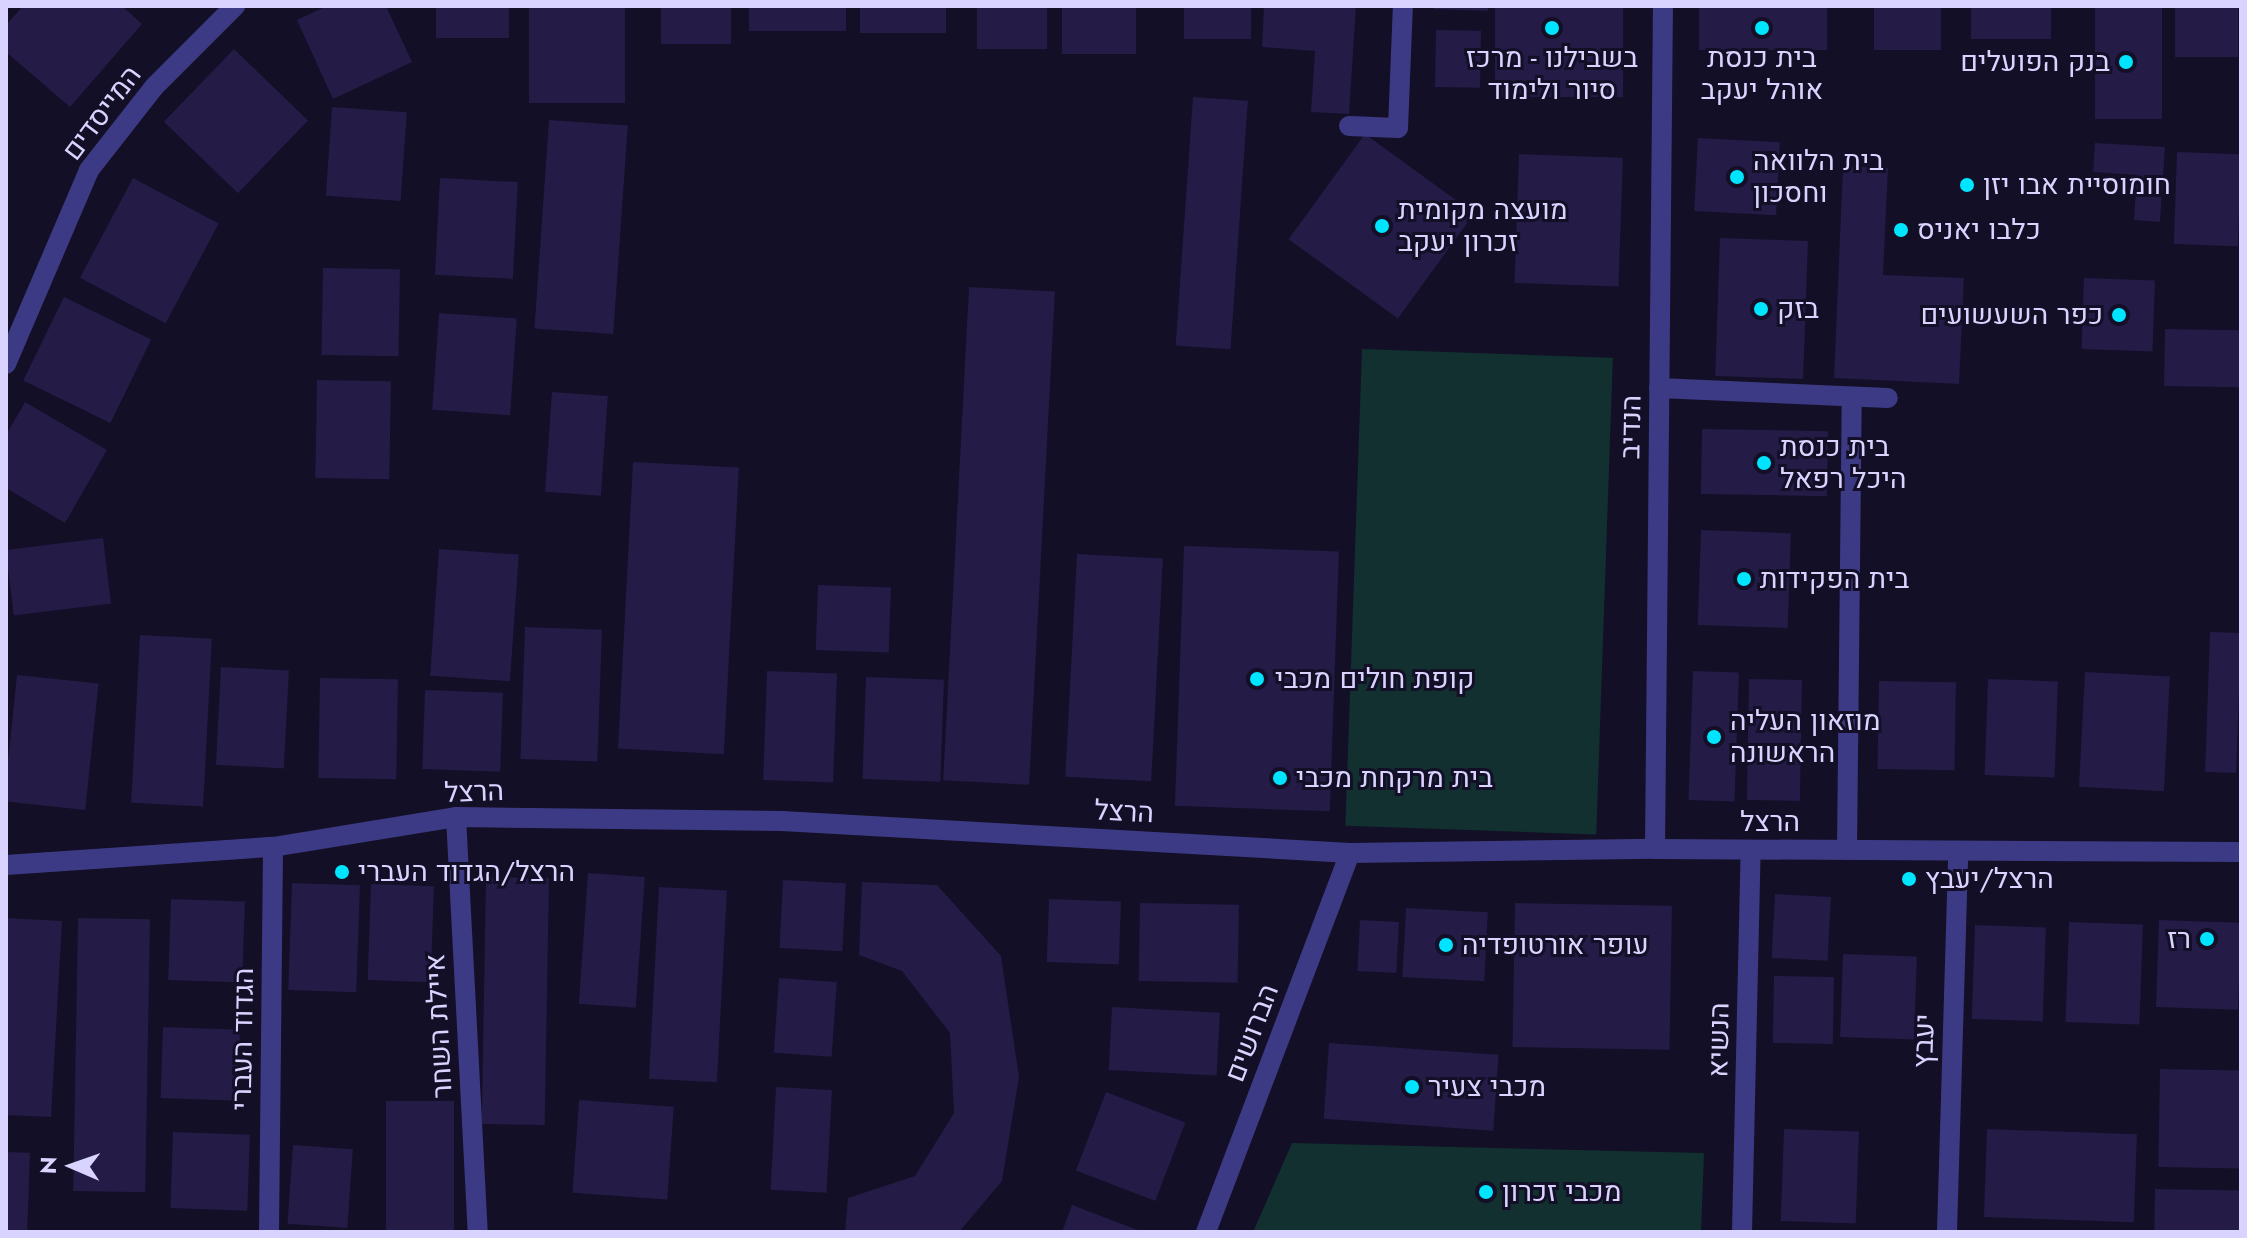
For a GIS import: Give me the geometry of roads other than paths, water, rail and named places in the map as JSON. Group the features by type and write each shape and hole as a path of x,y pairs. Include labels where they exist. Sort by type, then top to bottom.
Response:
{"street":[{"name":"המייסדים","path":"6,364 89,170 154,87 235,6"},
{"path":"1349,126 1398,128 1403,6"},
{"name":"הנדיב","path":"1655,849 1663,6"},
{"path":"1659,388 1888,398"},
{"path":"1847,850 1852,397"},
{"name":"הרצל","path":"6,865 273,847 456,817 782,821 1350,853 1655,849 2241,852"},
{"name":"איילת השחר","path":"456,817 478,1232"},
{"name":"הגדוד העברי","path":"269,1232 273,847"},
{"name":"הנשיא","path":"1742,1232 1751,850"},
{"name":"יעבץ","path":"1947,1232 1958,851"},
{"name":"הברושים","path":"1206,1232 1350,853"}],"place":[{"name":"בשבילנו - מרכז סיור ולימוד","path":"1552,28"},
{"name":"בית כנסת אוהל יעקב","path":"1762,28"},
{"name":"בנק הפועלים","path":"2126,62"},
{"name":"בית הלוואה וחסכון","path":"1737,177"},
{"name":"חומוסיית אבו יזן","path":"1967,185"},
{"name":"מועצה מקומית זכרון יעקב","path":"1382,226"},
{"name":"כלבו יאניס","path":"1901,230"},
{"name":"בזק","path":"1761,309"},
{"name":"כפר השעשועים","path":"2119,315"},
{"name":"בית כנסת היכל רפאל","path":"1764,463"},
{"name":"בית הפקידות","path":"1744,579"},
{"name":"קופת חולים מכבי","path":"1257,679"},
{"name":"מוזאון העליה הראשונה","path":"1714,737"},
{"name":"בית מרקחת מכבי","path":"1280,778"},
{"name":"הרצל/הגדוד העברי","path":"342,872"},
{"name":"הרצל/יעבץ","path":"1909,879"},
{"name":"רז","path":"2207,939"},
{"name":"עופר אורטופדיה","path":"1446,945"},
{"name":"מכבי צעיר","path":"1412,1087"},
{"name":"מכבי זכרון","path":"1486,1192"}]}
